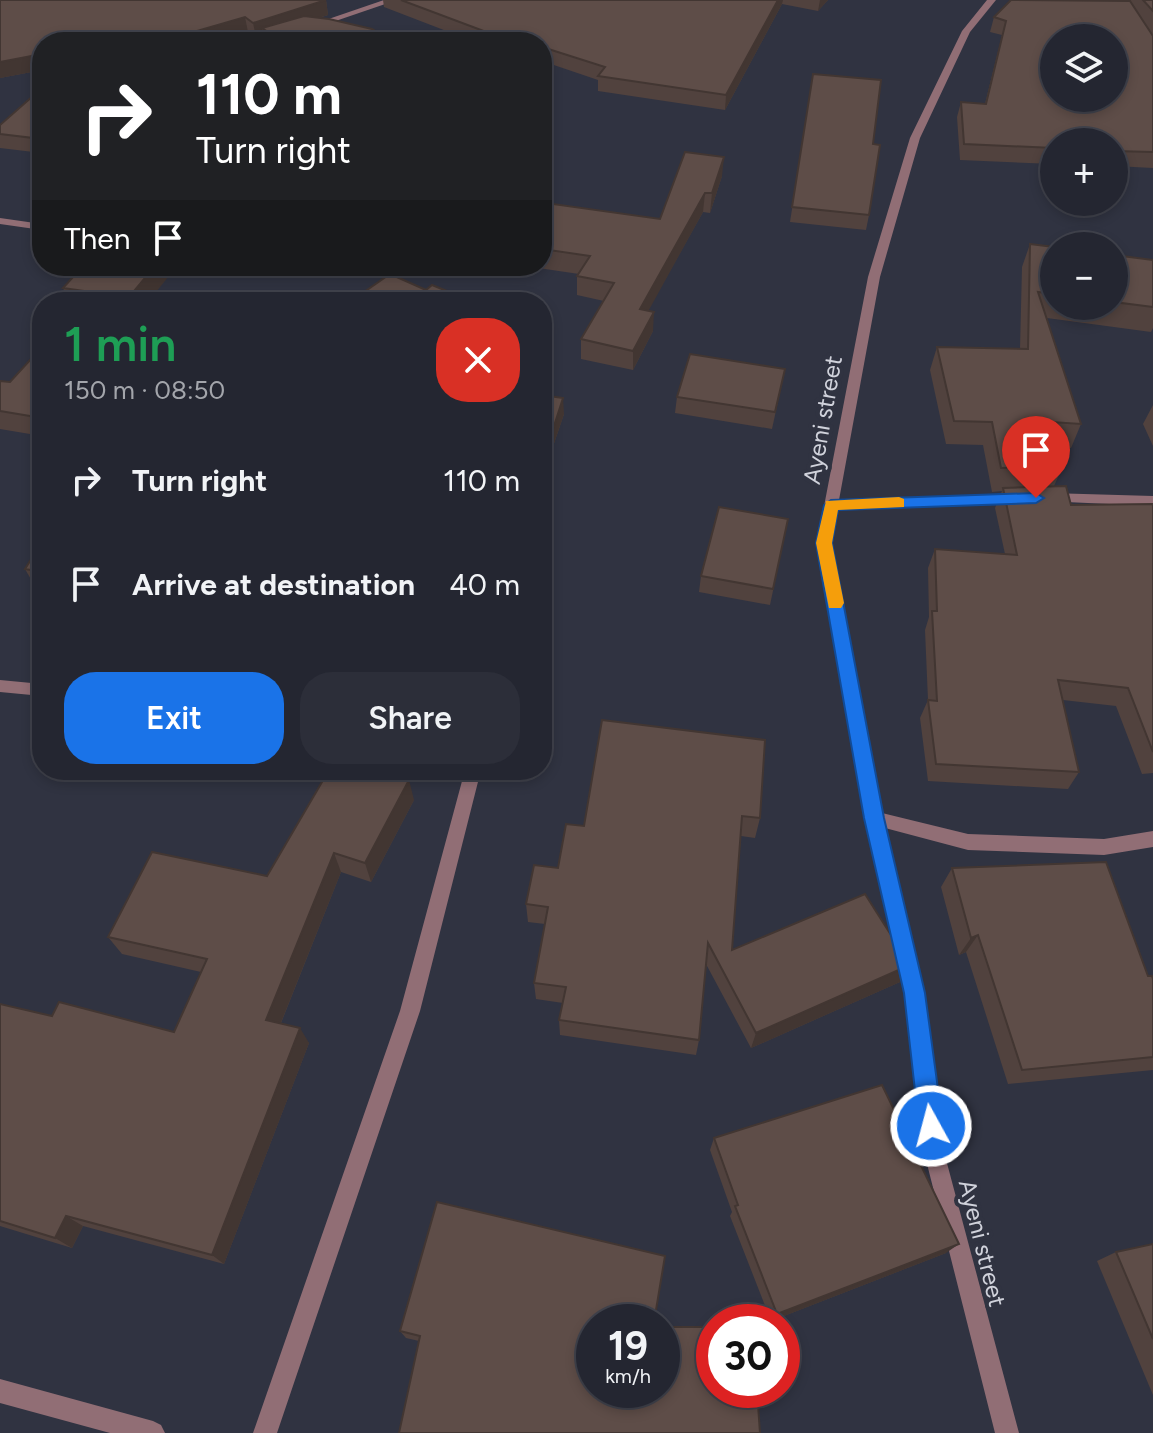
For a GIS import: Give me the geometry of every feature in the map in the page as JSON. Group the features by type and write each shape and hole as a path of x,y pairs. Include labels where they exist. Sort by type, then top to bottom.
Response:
{"street":[{"path":"290,32 393,0"},
{"name":"Ayeni street","path":"992,0 966,31 915,138 874,277 824,543 874,818 915,993 934,1152 1007,1433"},
{"path":"314,25 329,29"},
{"path":"0,221 32,226"},
{"path":"831,505 1068,497 1153,501"},
{"path":"0,686 32,689"},
{"path":"265,1433 410,1011 470,780"},
{"path":"874,818 968,842 1104,847 1153,839"},
{"path":"0,1391 153,1433"}],"building":[{"path":"0,0 326,0 253,23 245,17 193,32 32,32 32,56 0,62"},
{"path":"401,0 778,0 726,95 598,76 605,67 552,50 552,32 486,32"},
{"path":"1011,0 1130,1 1153,36 1153,152 1128,151 1128,128 1040,128 1040,147 964,144 961,102 986,104 1006,21 994,17"},
{"path":"1143,0 1153,0 1153,11"},
{"path":"304,16 329,19 377,32 268,32 262,28"},
{"path":"813,74 881,80 873,144 880,145 869,215 792,207"},
{"path":"32,97 32,138 0,134 0,125"},
{"path":"685,152 724,157 712,193 705,193 640,309 654,312 633,351 581,339 614,283 577,276 590,256 552,250 552,204 660,219"},
{"path":"1030,244 1040,245 1040,320 1047,320 1081,424 1052,422 1063,466 1001,468 992,422 954,421 937,347 1028,349"},
{"path":"1128,257 1153,260 1153,307 1128,304"},
{"path":"74,276 147,276 133,292 91,292 63,288"},
{"path":"387,276 394,276 426,290 432,285 449,292 364,292"},
{"path":"690,354 785,369 775,412 677,397"},
{"path":"32,358 32,416 0,411 0,381 10,382"},
{"path":"552,396 563,398 552,432"},
{"path":"1066,486 1071,505 1153,504 1153,752 1128,688 1058,680 1079,772 936,764 928,700 937,701 932,611 937,611 935,549 1017,555 1003,488"},
{"path":"719,507 788,519 773,589 701,576"},
{"path":"32,558 32,570 25,569"},
{"path":"602,720 765,740 760,818 742,816 732,950 865,894 910,965 756,1033 708,943 699,1040 559,1020 566,987 534,983 548,907 526,904 534,865 558,868 566,824 584,826"},
{"path":"323,780 409,780 365,863 334,853 266,1020 300,1028 212,1255 66,1216 55,1238 0,1221 0,1004 52,1016 59,1002 174,1032 207,959 108,937 152,852 267,876"},
{"path":"1106,862 1148,976 1153,979 1153,1057 1022,1070 978,935 971,938 952,868"},
{"path":"882,1085 959,1244 800,1305 773,1304 735,1206 738,1205 714,1138"},
{"path":"437,1202 665,1256 657,1304 576,1304 576,1408 680,1408 680,1327 696,1327 696,1408 758,1408 760,1433 399,1433 420,1336 400,1331"},
{"path":"1153,1244 1153,1339 1116,1252"}],"slow traffic":[{"path":"835,603 824,543 831,505 899,503"}],"route":[{"path":"931,1126 915,993 874,818 824,543 831,505 1036,498"}]}
